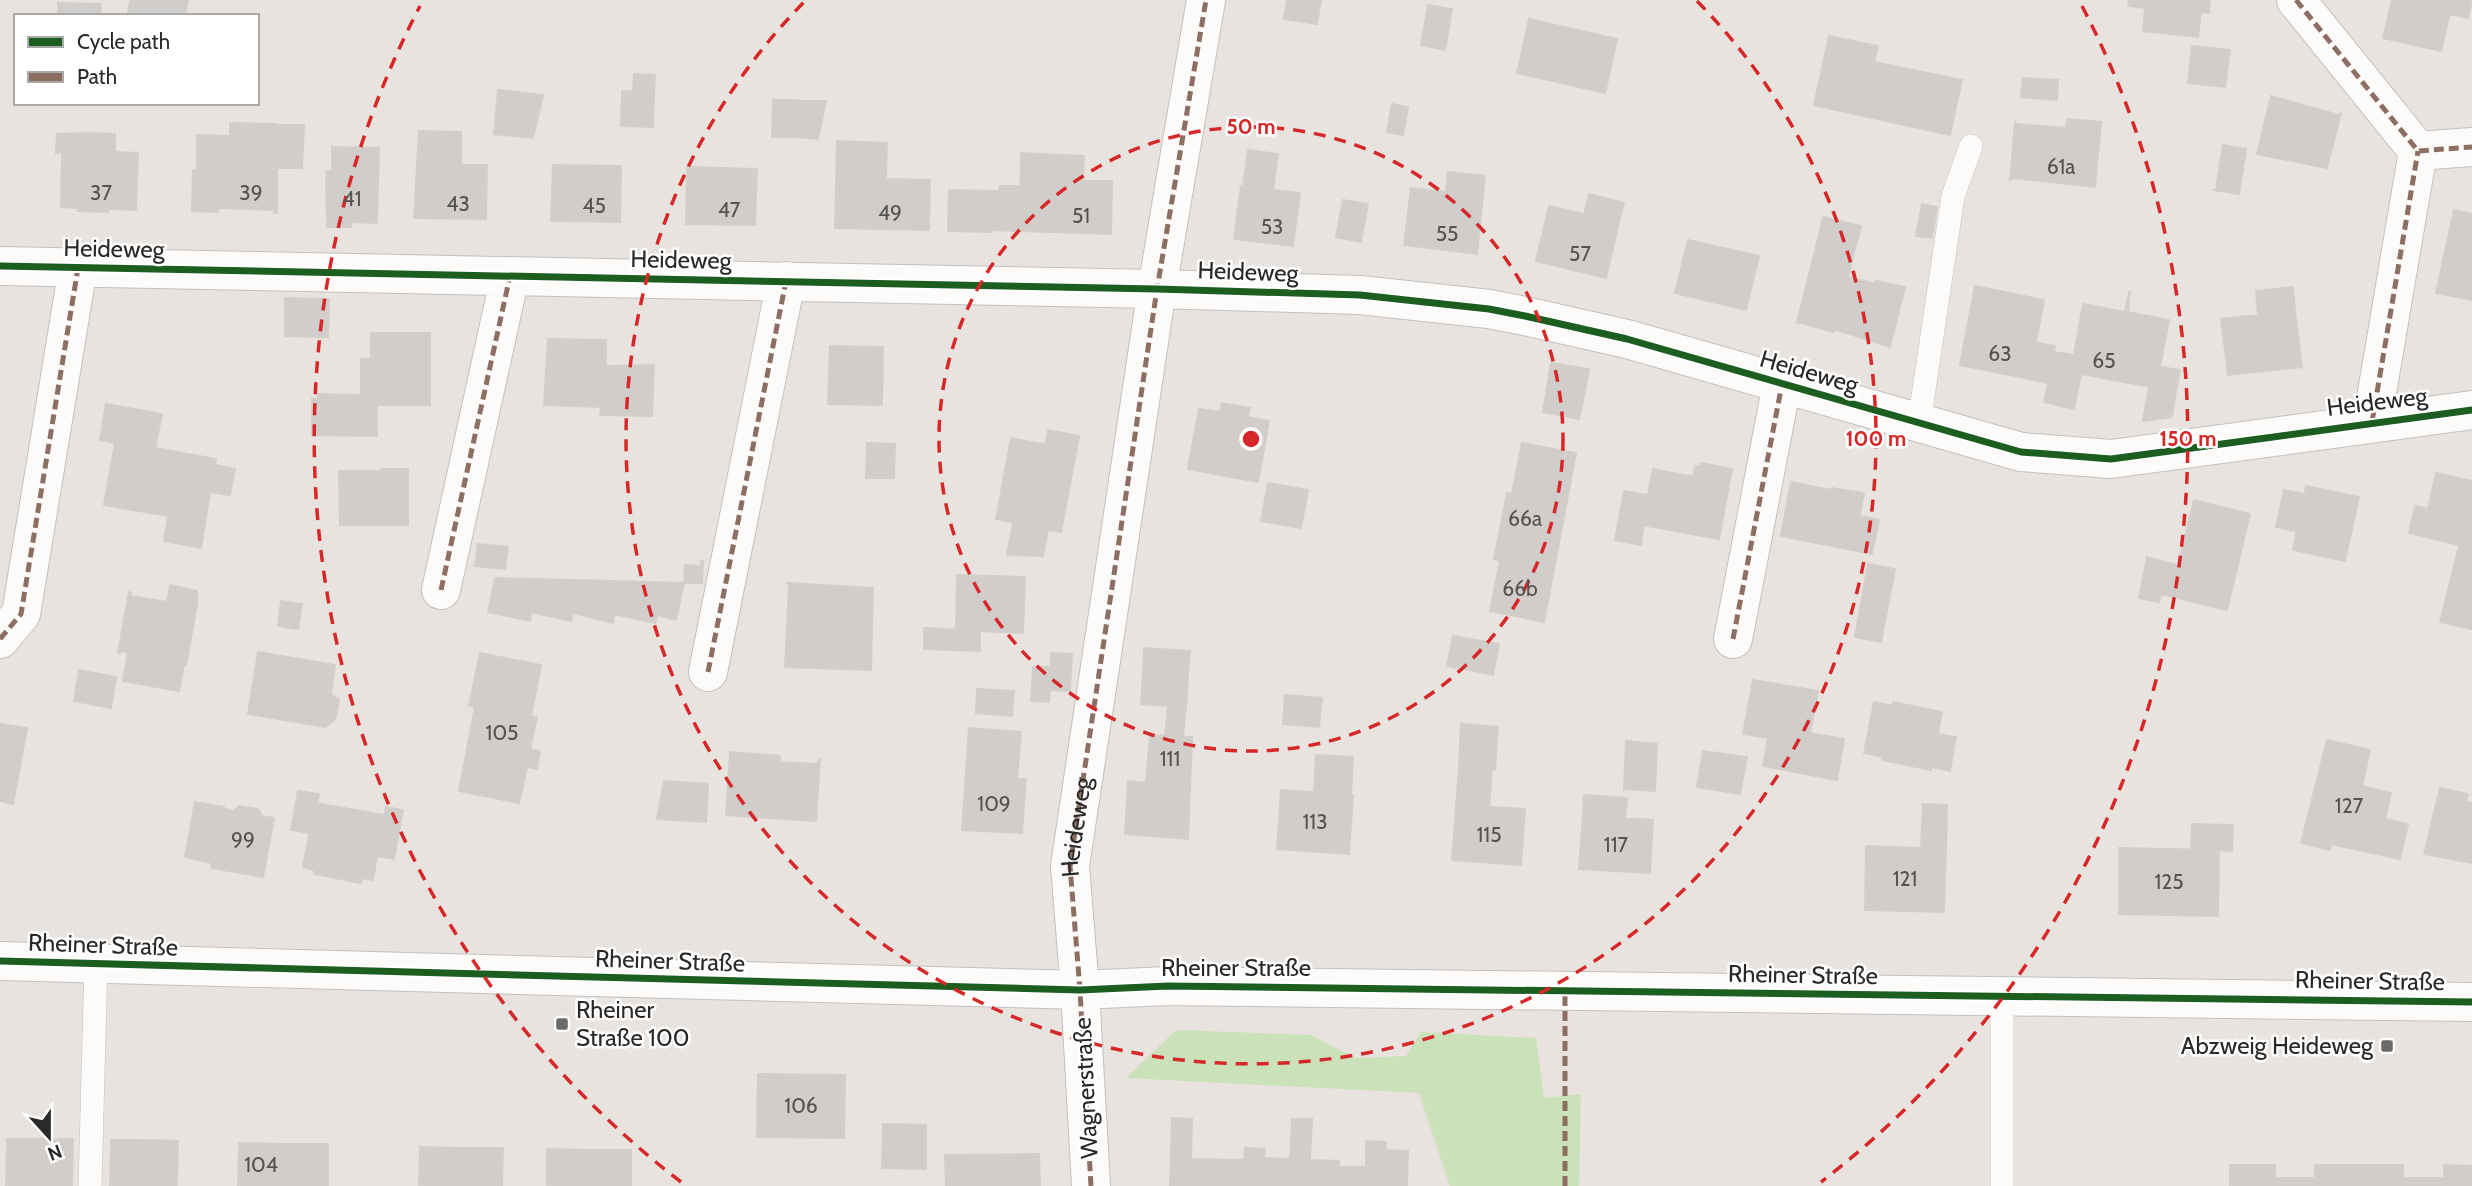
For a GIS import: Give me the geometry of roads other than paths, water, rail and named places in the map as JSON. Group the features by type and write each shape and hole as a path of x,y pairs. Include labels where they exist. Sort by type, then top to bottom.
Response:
{"street":[{"name":"Heideweg","path":"1080,990 1070,866 1157,289 1206,0"},
{"path":"2296,0 2418,151 2472,147"},
{"name":"Heideweg","path":"2372,422 2418,151"},
{"name":"Heideweg","path":"0,266 1360,295 1489,309 1627,339 2021,452 2111,458 2472,410"},
{"name":"Heideweg","path":"0,639 21,614 78,268"},
{"path":"441,590 510,276"},
{"path":"708,672 786,281"},
{"name":"Heideweg","path":"1733,639 1782,384"},
{"name":"Rheiner Straße","path":"0,961 1080,990 1168,986 2472,1002"},
{"name":"Wagnerstraße","path":"1080,990 1091,1186"}],"lane":[{"path":"1919,424 1953,196 1971,146"},
{"path":"90,1186 96,964"},
{"path":"2001,996 2002,1186"}],"place":[{"name":"Rheiner Straße 100","path":"562,1024"},
{"name":"Abzweig Heideweg","path":"2387,1046"}]}
